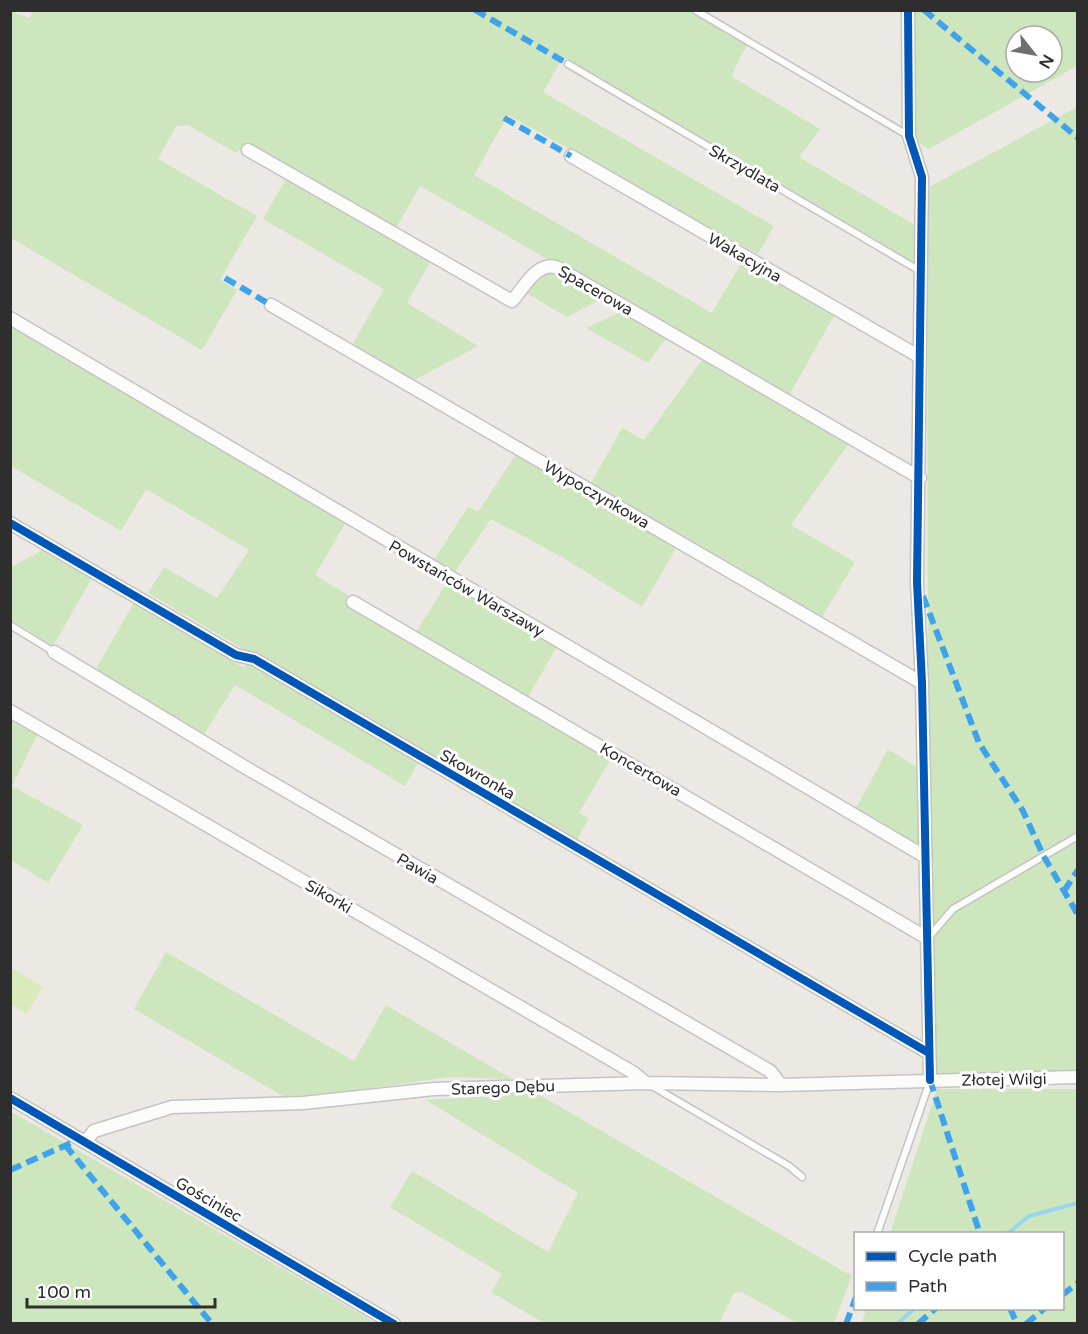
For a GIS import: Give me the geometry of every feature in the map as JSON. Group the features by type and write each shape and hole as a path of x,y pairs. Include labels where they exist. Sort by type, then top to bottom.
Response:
{"street":[{"path":"908,10 909,136 922,177 917,582 922,683 930,1080"},
{"name":"Spacerowa","path":"248,150 512,301 540,269 549,265 558,268 920,478"},
{"name":"Wakacyjna","path":"571,156 920,357"},
{"name":"Wypoczynkowa","path":"271,305 922,683"},
{"name":"Powstańców Warszawy","path":"10,318 924,856"},
{"name":"Skowronka","path":"10,524 236,655 254,659 929,1053"},
{"name":"Koncertowa","path":"353,602 927,938"},
{"name":"Pawia","path":"54,652 243,766 770,1071 781,1085"},
{"name":"Sikorki","path":"10,711 634,1073 646,1083"},
{"name":"Złotej Wilgi","path":"930,1080 1077,1077"},
{"name":"Starego Dębu","path":"85,1142 94,1131 172,1107 303,1103 434,1089 646,1083 781,1085 930,1080"},
{"name":"Gościniec","path":"10,1098 394,1323"}],"lane":[{"path":"695,10 909,136"},
{"name":"Skrzydlata","path":"568,64 921,272"},
{"path":"10,625 54,652"},
{"path":"927,938 953,909 1077,837"},
{"path":"877,1232 930,1080"},
{"path":"646,1083 789,1166 802,1177"}],"green space":[{"path":"34,10 687,10 747,45 731,76 820,129 799,157 915,225 915,264 563,57 543,92 774,226 758,254 508,115 474,175 712,313 742,262 834,316 788,397 420,186 396,228 268,154 264,155 245,144 236,153 188,125 176,126 158,159 257,216 220,280 237,290 202,350 11,238 11,11 29,18"},
{"path":"913,11 1077,11 1077,66 1064,73 1064,24 1004,24 1004,84 1045,84 929,149 914,140"},
{"path":"1077,107 1077,1072 937,1075 928,631 929,187"},
{"path":"286,179 430,262 407,303 478,346 411,382 351,347 384,289 263,219"},
{"path":"554,270 603,298 567,317 526,293 541,272"},
{"path":"625,310 668,336 648,363 586,328"},
{"path":"10,323 346,522 315,575 612,757 579,813 589,818 575,844 148,593 164,567 217,598 249,550 146,489 121,531 11,466"},
{"path":"704,357 849,443 791,525 855,562 822,617 591,483 622,428 644,440"},
{"path":"516,454 677,546 642,607 560,556 491,519 455,572 434,560 468,507 478,512"},
{"path":"45,549 92,578 53,646 11,620 11,567"},
{"path":"448,581 558,645 527,699 415,634"},
{"path":"134,602 244,668 248,663 381,741 383,739 420,759 405,786 235,685 204,734 95,671"},
{"path":"11,720 37,735 12,786 83,825 48,883 11,860"},
{"path":"888,749 920,769 921,851 855,810"},
{"path":"166,952 354,1061 386,1005 512,1079 450,1077 300,1098 283,1096 134,1009"},
{"path":"10,967 43,987 26,1014 11,1004"},
{"path":"937,1089 1077,1089 1077,1323 862,1323 866,1310 1064,1310 1064,1232 890,1232"},
{"path":"536,1093 852,1276 834,1323 797,1323 742,1292 734,1293 719,1323 544,1323 491,1292 502,1274 390,1207 412,1171 548,1252 578,1193 426,1100"},
{"path":"10,1111 376,1323 11,1323"}],"waterway":[{"path":"1009,1232 1029,1216 1078,1203"},
{"path":"897,1324 913,1310"}],"marked path":[{"path":"475,10 568,64"},
{"path":"924,10 1078,138"},
{"path":"504,118 571,156"},
{"path":"225,278 271,305"},
{"path":"923,596 979,743 1023,811 1043,855 1078,915"},
{"path":"1064,891 1078,870"},
{"path":"930,1080 979,1232"},
{"path":"10,1170 71,1143"},
{"path":"65,1145 212,1324"},
{"path":"1064,1294 1078,1283"},
{"path":"846,1324 854,1302"},
{"path":"918,1324 934,1310"},
{"path":"1011,1310 1017,1324"},
{"path":"1026,1324 1043,1310"}],"cycle path":[{"path":"908,10 909,136 922,177 917,582 922,683 930,1080"},
{"path":"10,523 236,655 254,659 929,1053"},
{"path":"10,1098 394,1324"}]}
